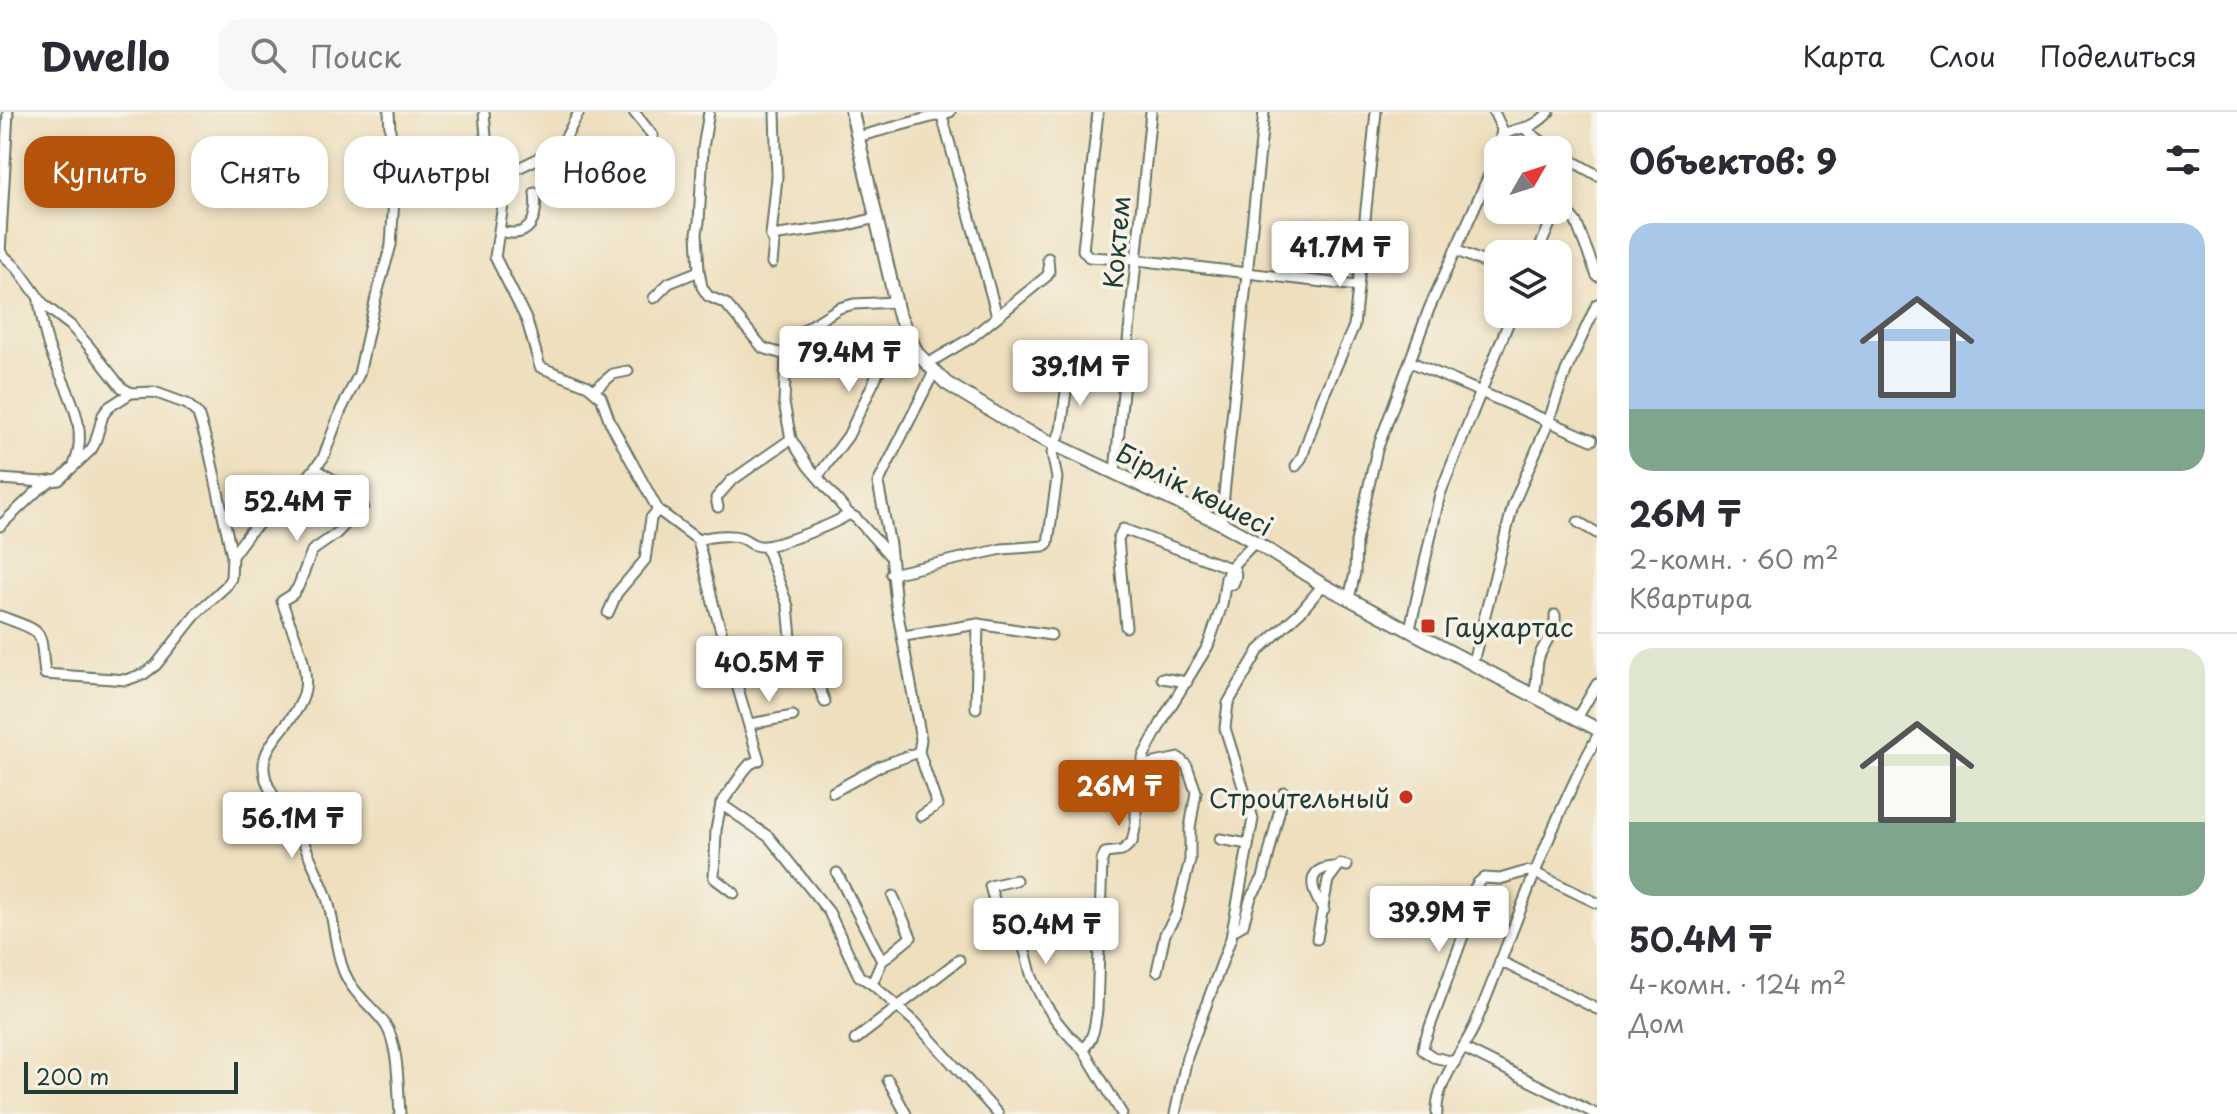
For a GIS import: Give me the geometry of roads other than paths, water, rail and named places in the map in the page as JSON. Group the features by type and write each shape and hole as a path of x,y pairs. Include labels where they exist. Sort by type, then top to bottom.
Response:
{"main road":[{"name":"Бірлік көшесі","path":"852,112 896,302 913,345 930,368 982,406 1054,445 1221,523 1323,585 1597,729"}],"street":[{"path":"8,112 0,252 18,269 44,305 70,325 121,387 131,393"},
{"path":"232,556 249,533 316,469 362,363 391,245 394,199 389,112"},
{"path":"484,112 486,136"},
{"path":"519,168 565,139 579,112"},
{"path":"634,112 653,136"},
{"path":"709,112 703,148 697,233 702,287 708,296 726,304 763,348 786,355"},
{"path":"772,263 774,243 771,236 777,177 775,112"},
{"path":"1098,112 1083,250 1089,257 1357,286"},
{"name":"Коктем","path":"1115,472 1151,112"},
{"path":"1221,523 1264,112"},
{"path":"1296,466 1322,399 1352,335 1376,112"},
{"path":"1494,112 1501,123 1501,136 1536,125 1549,112"},
{"path":"857,137 944,113 997,316"},
{"path":"1525,129 1534,136"},
{"path":"1572,161 1597,175"},
{"path":"1349,598 1355,573 1356,542 1377,450 1429,309 1484,191"},
{"path":"502,208 495,257 527,321 540,367 561,373 594,390 601,397 610,422 658,510 698,540 714,607 759,760 750,764 721,804 716,830 714,878 734,893"},
{"path":"500,231 523,232 530,227 537,208"},
{"path":"771,236 844,226 876,218"},
{"path":"1572,218 1592,253 1597,276"},
{"path":"1455,250 1484,262"},
{"path":"921,816 937,805 919,752 921,739 878,483 930,368 1047,276 1048,258"},
{"path":"654,298 669,283 699,271"},
{"path":"38,296 50,349 80,428 74,465"},
{"path":"889,555 849,514 791,439 784,403 786,355 804,330 839,308 854,304 896,302"},
{"path":"1473,662 1513,505 1566,371 1597,304"},
{"path":"1410,629 1440,494 1507,328"},
{"path":"818,476 848,436 879,371 913,345"},
{"path":"891,574 1002,549 1044,546 1048,543 1057,486 1052,453 1061,430 1070,361"},
{"path":"1411,362 1592,440"},
{"path":"594,390 613,374 628,371"},
{"path":"0,479 59,480 95,443 109,407 131,393 154,392 187,404 198,414 209,450 232,556 232,574 226,586 206,603 156,665 126,680 45,674 42,636 0,616"},
{"path":"718,507 716,498 731,481 791,439"},
{"path":"316,469 353,492 363,506 336,534 312,551 298,587 282,601 303,664 305,689 297,713 275,740 263,768 274,796 300,835 325,894 345,976 391,1034 400,1114"},
{"path":"0,526 50,482"},
{"path":"608,613 617,593 643,565 651,518 658,510"},
{"path":"698,540 741,538 751,545 766,547 849,514"},
{"path":"1578,522 1597,533"},
{"path":"1083,1049 1093,1034 1097,1010 1102,860 1105,853 1122,851 1132,842 1136,833 1136,785 1144,765 1144,755 1214,631 1225,585 1233,584 1236,575 1231,567 1123,529 1118,539 1126,627"},
{"path":"1231,567 1255,542"},
{"path":"766,547 788,606 793,659 800,671 819,687 825,702"},
{"path":"1175,1114 1187,1057 1233,931 1253,819 1225,728 1228,703 1259,650 1302,610 1323,585"},
{"path":"1533,695 1537,688 1537,666 1557,620 1555,615"},
{"path":"904,636 978,624 1051,635"},
{"path":"976,708 978,624"},
{"path":"1162,678 1187,682"},
{"path":"1577,718 1597,684"},
{"path":"750,724 793,716"},
{"path":"1437,1114 1441,1086 1465,1049 1563,806 1597,737"},
{"path":"833,792 880,766 919,752"},
{"path":"1144,765 1179,758 1187,766 1196,792 1190,828 1190,860 1176,915 1165,934 1157,971"},
{"path":"1233,931 1243,925 1251,897 1263,878 1284,792"},
{"path":"721,804 769,837 829,912 859,976 898,1007 998,1114"},
{"path":"1220,839 1248,844"},
{"path":"1317,939 1324,910 1328,880 1342,866 1324,867 1316,872 1312,884 1315,897 1324,910"},
{"path":"1455,1062 1433,1057 1423,1050 1424,1043 1466,928 1473,891 1484,878 1500,879 1527,871 1597,903"},
{"path":"837,873 882,961"},
{"path":"1016,880 990,886 996,906 1022,943 1031,974 1044,1001 1083,1049 1122,1114"},
{"path":"872,984 882,961 911,937 893,896"},
{"path":"855,1040 959,960"},
{"path":"1500,961 1597,1009"},
{"path":"1465,1049 1596,1114"},
{"path":"888,1080 906,1114"}],"place":[{"name":"Гаухартас","path":"1428,626"},
{"name":"Строительный","path":"1406,797"}]}
